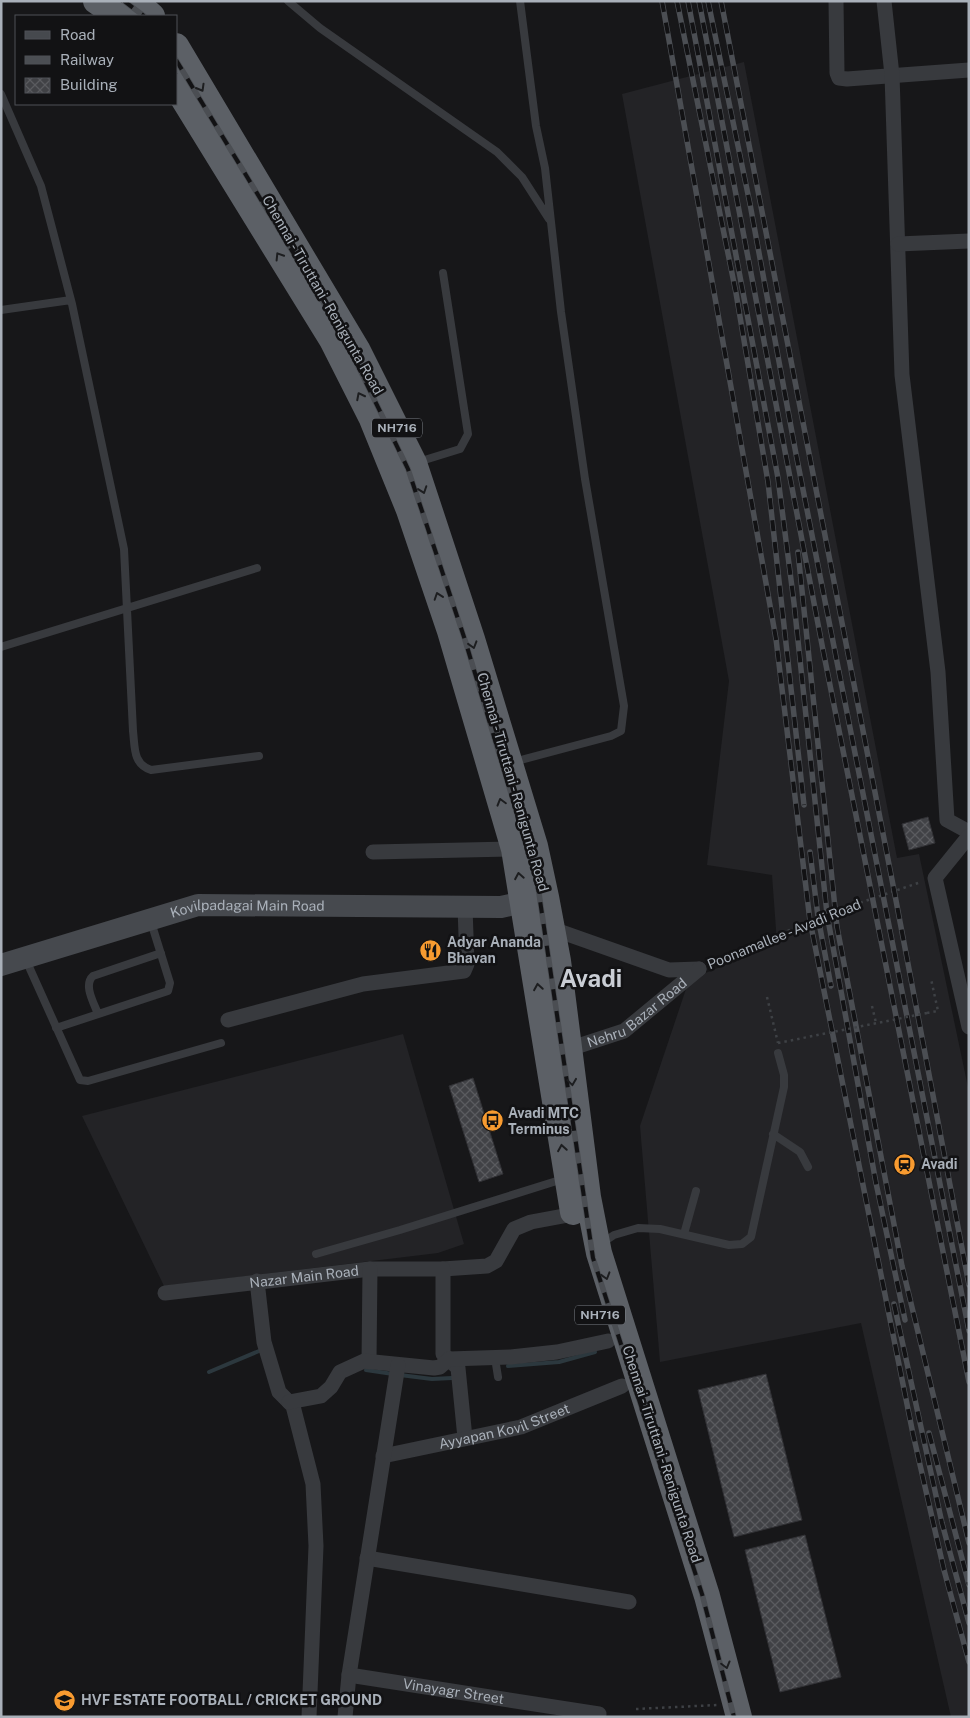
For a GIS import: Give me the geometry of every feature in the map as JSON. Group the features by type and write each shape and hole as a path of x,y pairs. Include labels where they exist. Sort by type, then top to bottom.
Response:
{"highway":[{"path":"96,1 117,15"},
{"path":"135,1 151,15"},
{"name":"Chennai - Tiruttani - Renigunta Road","path":"178,50 304,277 332,340 372,419 406,501 450,631 500,766 524,847 524,902 576,1175 620,1323 707,1596 725,1707"},
{"name":"Chennai - Tiruttani - Renigunta Road","path":"178,90 304,277 358,351 414,463 472,639 500,766"},
{"name":"Chennai - Tiruttani - Renigunta Road","path":"524,902 553,929 569,1049 576,1175 574,1214 581,1256 725,1707"}],"main road":[{"name":"Kovilpadagai Main Road","path":"9,961 198,905 465,907 524,902"}],"street":[{"path":"836,1 837,72 839,78 969,70"},
{"path":"884,1 892,75 902,375 938,672 947,820 969,832"},
{"path":"898,244 969,241"},
{"path":"969,836 935,878 969,1027"},
{"path":"373,852 524,847"},
{"path":"228,1020 363,984 464,971 468,964 465,907"},
{"name":"Poonamallee - Avadi Road","path":"553,929 669,970 699,969"},
{"name":"Nehru Bazar Road","path":"569,1049 624,1031 699,969"},
{"name":"Nazar Main Road","path":"165,1293 370,1269 444,1269 487,1266 496,1261 514,1229 532,1222 574,1214"},
{"path":"369,1362 370,1269"},
{"path":"289,1402 321,1396 331,1387 340,1372 364,1361 396,1374 440,1367 446,1357 444,1269"},
{"path":"257,1281 264,1342 279,1392 293,1406 313,1484 316,1546 309,1717"},
{"path":"446,1357 495,1358 557,1352 608,1341"},
{"path":"446,1357 458,1368 465,1438"},
{"path":"345,1717 349,1675 396,1374"},
{"name":"Ayyapan Kovil Street","path":"383,1456 521,1427 622,1386"},
{"path":"367,1558 629,1602"},
{"name":"Vinayagr Street","path":"349,1675 599,1714"}],"lane":[{"path":"288,1 320,28 496,152 522,177 551,222"},
{"path":"500,766 611,736 621,731 624,706 582,460 520,1"},
{"path":"1,94 41,186 71,300 124,549 136,759 142,767 151,770 259,756"},
{"path":"414,463 460,449 468,434 443,273"},
{"path":"1,310 71,300"},
{"path":"1,647 257,568"},
{"path":"56,1028 168,991 170,983 151,920"},
{"path":"98,1014 89,987 90,979 93,976 161,953"},
{"path":"9,961 56,1028 77,1077 84,1081 221,1043"},
{"path":"597,1246 614,1235 638,1228 660,1229 736,1245 746,1242 751,1236 784,1087 784,1075 778,1053"},
{"path":"773,1134 800,1152 808,1167"},
{"path":"316,1254 576,1175"},
{"path":"684,1234 696,1191"},
{"path":"495,1358 498,1377"}],"path":[{"name":"Poonamallee - Avadi Road","path":"699,969 827,914 882,894 935,878"},
{"path":"767,998 778,1043 938,1011 932,979"},
{"path":"872,1006 876,1023"},
{"path":"636,1710 725,1707"}],"shaded area":[{"path":"744,62 897,858 919,854 969,1092 969,1717 951,1717 861,1323 660,1362 640,1126 689,980 777,943 772,875 707,865 729,681 622,94"},
{"path":"403,1034 464,1244 438,1253 164,1286 82,1116"}],"building":[{"path":"928,817 935,843 909,850 902,824"},
{"path":"473,1078 503,1174 479,1182 449,1086"},
{"path":"766,1374 802,1520 734,1537 698,1390"},
{"path":"805,1535 841,1677 780,1692 745,1550"}],"waterway":[{"path":"209,1372 259,1351"},
{"path":"508,1366 559,1362 595,1352"},
{"path":"366,1370 393,1374"},
{"path":"400,1375 432,1379 452,1378"}],"railway":[{"path":"124,1 143,15"},
{"path":"662,1 776,639 810,921 913,1434 944,1570 969,1662"},
{"path":"677,1 736,293 768,482 804,805"},
{"path":"688,1 778,478 794,603 827,914 876,1183 905,1320"},
{"path":"699,1 823,650 969,1382"},
{"path":"708,1 750,204 796,454 969,1331"},
{"path":"721,1 969,1285"},
{"path":"178,63 342,333 408,469 465,640 537,880 593,1258 702,1594 734,1717"},
{"path":"798,552 837,927 902,1266 969,1543"},
{"path":"810,852 818,917 831,986"},
{"path":"894,1304 942,1523 969,1623"},
{"path":"929,1433 969,1585"}],"place":[{"name":"Adyar Ananda Bhavan","path":"431,950"},
{"name":"Avadi MTC Terminus","path":"492,1121"},
{"name":"Avadi","path":"905,1164"},
{"name":"HVF ESTATE FOOTBALL / CRICKET GROUND","path":"65,1700"}],"district":[{"name":"Avadi","path":"591,979"}]}
